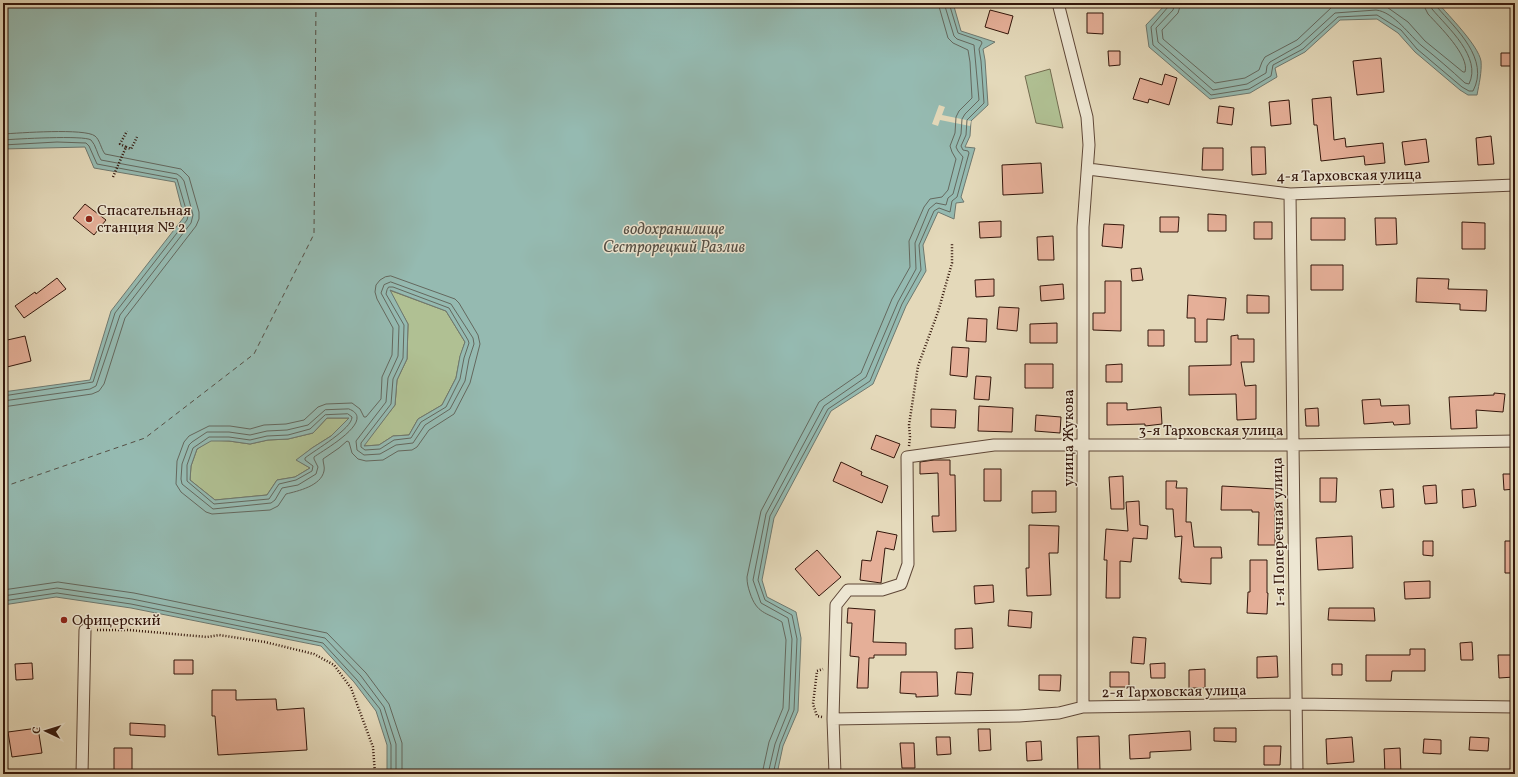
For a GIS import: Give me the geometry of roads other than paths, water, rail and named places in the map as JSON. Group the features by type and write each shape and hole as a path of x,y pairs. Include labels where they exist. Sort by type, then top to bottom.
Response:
{"street":[{"name":"улица Жукова","path":"1058,3 1087,117 1089,145 1083,227 1083,706"},
{"name":"4-я Тарховская улица","path":"1088,169 1290,194 1515,185"},
{"name":"1-я Поперечная улица","path":"1290,194 1297,774"},
{"name":"3-я Тарховская улица","path":"834,719 836,605 848,590 882,590 900,584 908,564 907,457 944,450 994,445 1292,445 1515,441"},
{"path":"82,774 85,630"},
{"name":"2-я Тарховская улица","path":"834,719 1059,714 1083,706 1296,704 1515,707"},
{"path":"834,719 835,774"}],"water":[{"name":"водохранилище Сестрорецкий Разлив","path":"3,3 953,3 961,31 995,42 983,49 988,105 971,121 970,136 965,147 975,148 961,197 964,202 956,203 954,219 938,212 923,245 926,271 906,306 873,384 831,411 774,518 762,580 767,597 796,612 801,638 798,711 783,746 777,774 387,774 387,745 376,711 354,682 321,646 131,608 56,597 3,605 3,392 90,380 111,311 184,217 175,182 94,168 85,147 3,149","holes":["390,290 446,311 465,342 460,356 456,378 442,405 418,419 409,435 393,436 379,445 364,446 395,405 397,380 407,359 408,324","327,418 349,418 331,436 296,460 310,468 295,477 277,480 267,495 215,500 190,480 191,466 197,449 211,441 229,441 250,444 268,440 288,439 313,433"]},
{"path":"1167,3 1438,3 1469,39 1479,54 1481,69 1477,95 1468,95 1460,90 1415,52 1398,33 1377,19 1340,20 1305,52 1275,68 1277,77 1250,93 1210,99 1149,47 1146,25"}],"place":[{"name":"Спасательная станция № 2","path":"89,219"},
{"name":"Офицерский","path":"64,620"}]}
